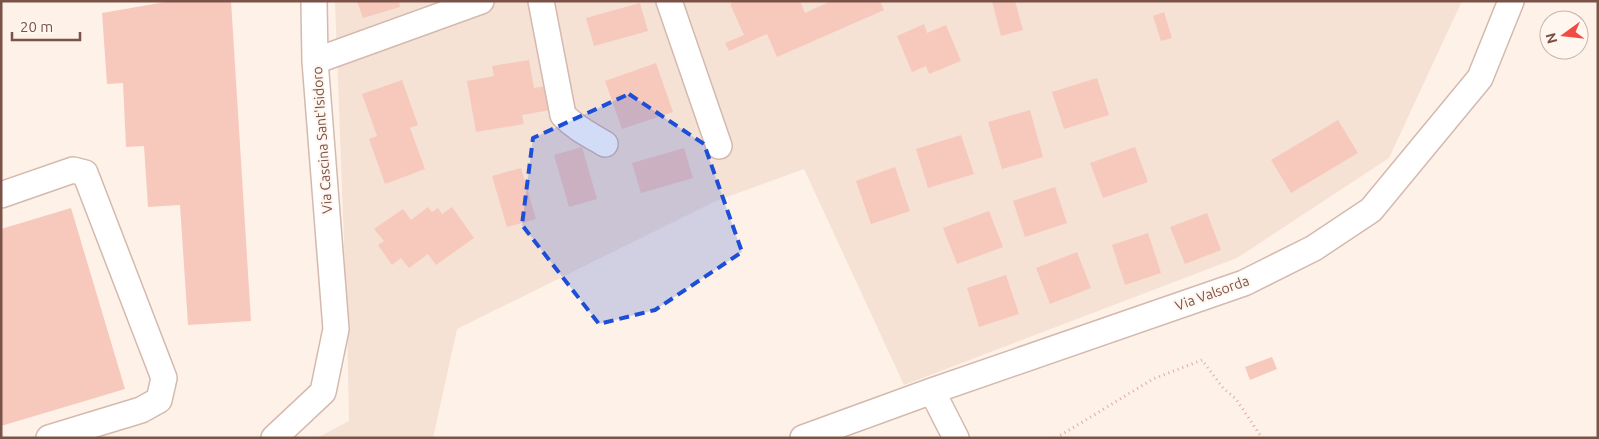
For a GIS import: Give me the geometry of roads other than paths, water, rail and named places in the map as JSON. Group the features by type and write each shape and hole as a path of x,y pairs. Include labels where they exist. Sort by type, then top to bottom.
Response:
{"street":[{"path":"314,1 315,62"},
{"name":"Via Cascina Sant'Isidoro","path":"274,438 323,392 336,329 315,62 481,1"},
{"path":"541,1 563,115 573,126 583,130 604,144"},
{"path":"669,1 719,146"},
{"name":"Via Valsorda","path":"803,438 932,391 1244,283 1314,248 1371,210 1480,78 1511,1"},
{"path":"1,195 73,170 85,173 164,378 159,400 140,410 49,438"},
{"path":"932,391 956,438"}]}
